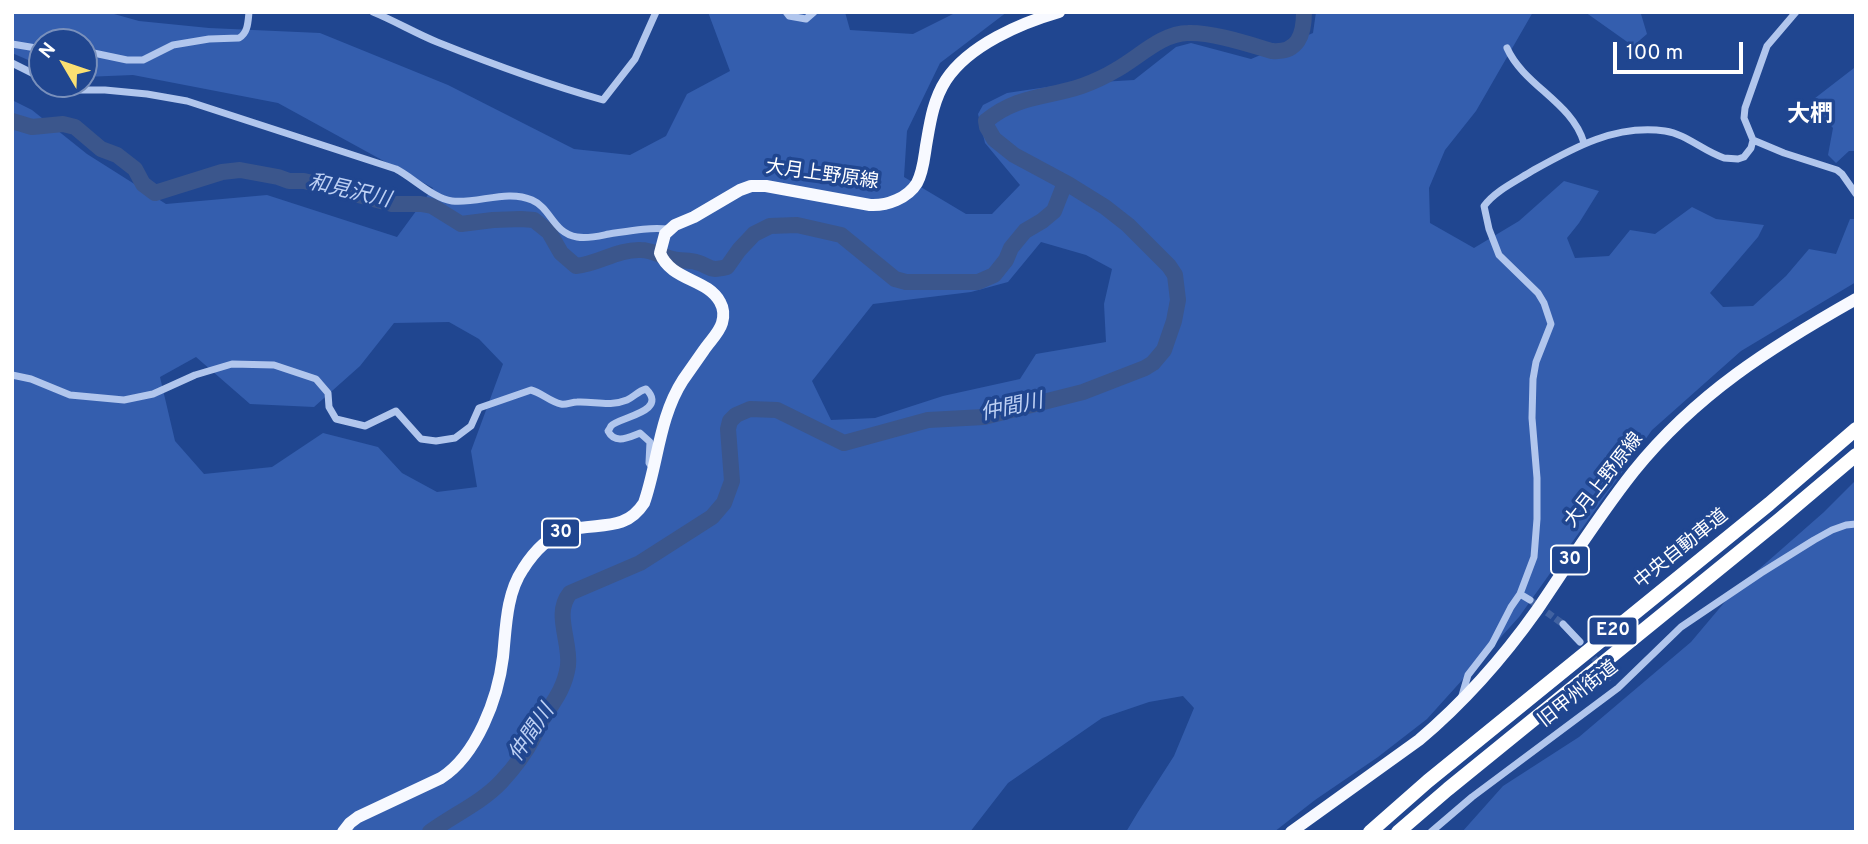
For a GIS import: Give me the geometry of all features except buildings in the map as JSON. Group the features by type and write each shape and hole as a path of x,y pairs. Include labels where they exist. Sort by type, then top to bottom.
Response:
{"highway":[{"name":"中央自動車道","path":"1370,832 1428,780 1769,505 1856,429"},
{"name":"中央自動車道","path":"1398,832 1856,455"}],"main road":[{"name":"大月上野原線","path":"667,232 751,186 766,186 870,205 882,205 897,200 916,183 923,166 932,111 951,73 977,49 1021,26 1059,12"},
{"name":"30","path":"343,832 350,822 358,817 441,778 461,761 482,726 494,694 516,581 542,545 558,534 577,528 614,525 631,517 644,503 673,400 680,384 718,332 724,312 712,291 666,266 660,248 667,232"},
{"name":"大月上野原線","path":"1292,832 1419,740 1460,702 1536,611 1588,531 1634,470 1677,424 1748,364 1856,299"}],"street":[{"path":"98,54 127,60 143,60 173,45 209,39 239,38 246,30 248,12"},
{"path":"373,12 434,41 551,85 603,100 635,59 656,12"},
{"path":"786,12 789,16 806,19 814,12"},
{"path":"1460,702 1468,674 1492,645 1520,594 1534,557 1537,478 1532,418 1533,379 1536,362 1550,324 1538,293 1499,255 1484,206 1488,200 1513,183 1584,143 1630,130 1667,131 1681,135 1718,156 1732,159 1744,156 1753,140 1744,118 1745,108 1767,46 1796,12"},
{"path":"1507,48 1513,62 1568,115 1581,132 1584,143"},
{"path":"12,63 28,71"},
{"path":"98,91 147,94 187,101 396,169 451,201 510,196 531,199 542,207 556,226 577,237 653,228 667,232"},
{"path":"1753,140 1836,170 1856,194"},
{"path":"12,375 31,379 70,395 124,400 153,394 195,375 232,364 274,365 316,379 328,393 329,407 336,419 365,426 396,411 421,439 436,442 455,438 471,426 479,408 531,390 561,404 612,404 646,389 651,395 649,407 614,424 608,431 615,439 640,433 650,442 649,463 653,468"},
{"name":"旧甲州街道","path":"1431,832 1472,797 1618,688 1681,627 1814,540 1839,527 1856,524"},
{"path":"1520,594 1530,600"},
{"path":"1563,624 1580,642"},
{"path":"1613,680 1618,688"}],"shaded area":[{"path":"12,12 107,12 139,21 209,28 320,33 448,85 574,149 630,155 666,136 687,94 730,71 708,12 845,12 850,30 913,34 957,12 1007,12 940,63 907,131 904,177 966,214 992,214 1020,185 985,143 978,114 983,105 1007,93 1067,84 1134,80 1176,47 1191,43 1251,59 1313,33 1316,12 1533,12 1476,111 1445,150 1429,188 1430,223 1474,248 1519,221 1564,181 1599,191 1567,238 1575,258 1609,256 1630,230 1655,234 1692,207 1716,219 1764,225 1758,237 1710,293 1723,307 1753,306 1786,276 1809,249 1836,254 1850,219 1856,219 1856,282 1741,351 1652,430 1519,617 1427,719 1274,832 1126,832 1174,756 1194,708 1183,696 1149,702 1102,718 1008,783 970,832 12,832 12,100 32,110 87,154 166,204 267,195 397,237 433,188 278,103 133,75 98,76 98,28 28,28 28,60 12,53","holes":["1041,242 1086,255 1112,269 1104,304 1106,342 1036,354 1020,379 943,396 875,418 831,420 812,381 873,304 971,292 1008,282","449,322 479,339 503,364 471,451 477,487 437,492 402,473 378,447 323,433 272,467 204,474 175,441 160,377 196,357 250,404 314,407 360,366 394,323"]},
{"path":"1585,12 1642,12 1647,34 1633,46"},
{"path":"1854,68 1856,151 1849,151 1836,163 1828,155 1833,128 1810,102"},
{"path":"1856,480 1856,832 1462,832 1503,786 1579,737 1691,642 1734,591 1824,512"}],"waterway":[{"name":"仲間川","path":"430,832 476,803 501,782 523,756 561,690 566,675 568,657 563,610 570,593 640,563 712,517 724,503 732,481 728,429 730,421 736,415 750,409 777,410 844,443 928,420 984,417 1083,392 1153,363 1164,350 1178,300 1175,275 1169,266 1128,225 1105,207 1014,155 994,139 986,121 1009,106 1095,81 1178,34 1208,34 1272,51 1288,49 1294,46 1301,35 1304,12"},
{"name":"和見沢川","path":"12,121 32,127 63,124 75,127 101,149 117,155 135,169 143,184 155,193 222,172 240,170 289,181 304,181 392,204 432,206 461,224 493,220 534,220 549,232 561,253 576,266 632,250 641,250 696,262 713,269 727,267 754,234 770,226 797,225 841,235 895,279 906,282 978,282 994,275 1025,231 1054,211 1065,183"}],"tunnel":[{"path":"1530,600 1563,624"},
{"path":"1587,650 1613,680"}],"district":[{"name":"大椚","path":"1810,116"}]}
